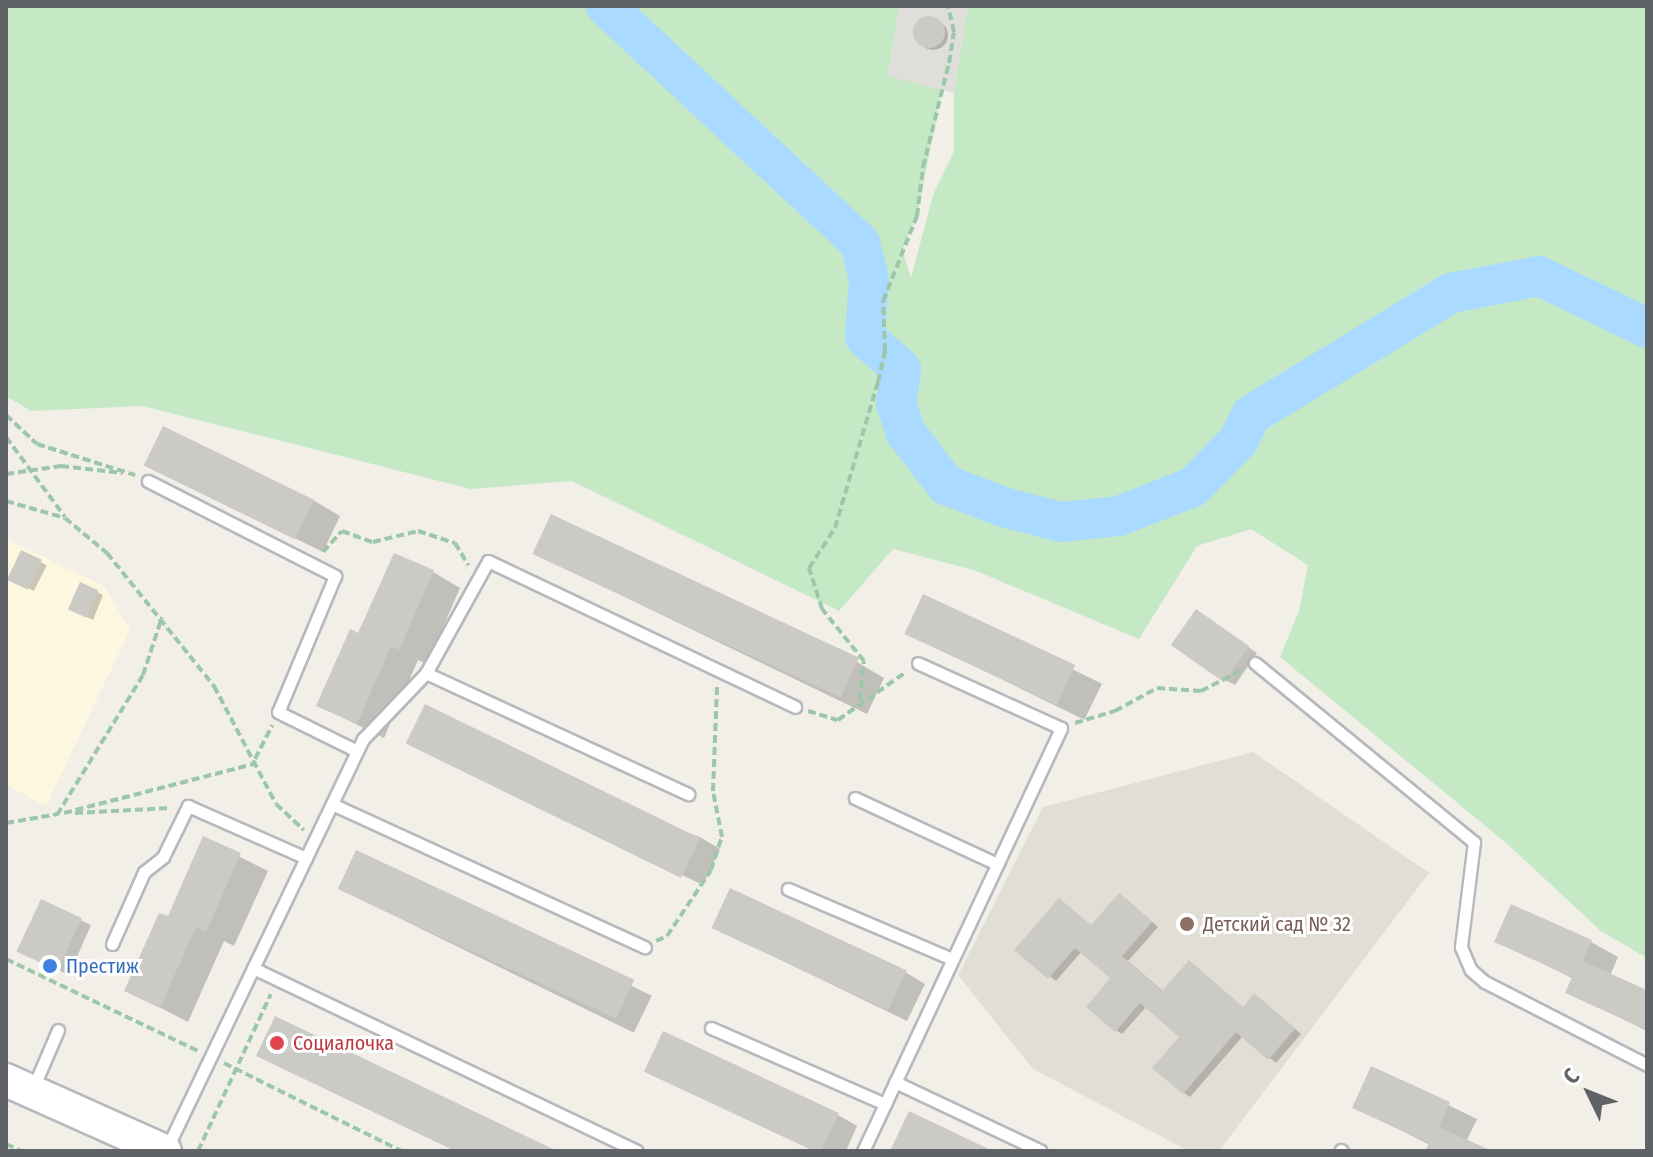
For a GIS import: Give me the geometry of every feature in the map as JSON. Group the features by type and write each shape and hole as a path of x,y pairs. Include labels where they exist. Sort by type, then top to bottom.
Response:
{"main road":[{"path":"19,1086 166,1151"}],"lane":[{"path":"148,481 335,576 278,712 357,751"},
{"path":"166,1151 357,751 426,673 488,561 795,707"},
{"path":"863,1151 1061,728 918,663"},
{"path":"1255,663 1474,842 1461,947 1471,970 1485,982 1647,1065"},
{"path":"426,673 688,794"},
{"path":"855,798 997,864"},
{"path":"332,804 645,947"},
{"path":"112,944 144,872 163,857 188,806 306,858"},
{"path":"788,889 952,959"},
{"path":"253,968 637,1151"},
{"path":"711,1028 885,1104"},
{"path":"19,1086 58,1030"},
{"path":"895,1082 1041,1151"}],"path":[{"path":"860,700 864,661 822,609 809,568 835,528 878,382 885,351 883,301 917,216 923,167 949,63 954,32 948,6"},
{"path":"6,415 37,444 148,481"},
{"path":"6,437 66,519 107,553 162,617 214,686 276,804 314,840"},
{"path":"6,474 30,470 105,468 148,481"},
{"path":"6,501 66,519"},
{"path":"312,564 342,531 373,542 418,531 455,543 477,581"},
{"path":"57,815 143,675 162,617"},
{"path":"795,707 838,720 860,700 918,663"},
{"path":"1061,728 1115,711 1157,688 1201,691 1255,663"},
{"path":"645,947 667,936 711,870 722,837 713,791 719,671"},
{"path":"256,761 278,712"},
{"path":"6,823 57,815 256,761"},
{"path":"64,813 188,806"},
{"path":"198,1151 277,979"},
{"path":"6,1144 21,1151"}],"shaded area":[{"path":"899,6 968,6 954,93 888,77"},
{"path":"6,539 104,586 130,630 46,806 6,785"},
{"name":"Детский сад № 32","path":"1253,752 1429,873 1219,1151 1189,1151 1033,1069 958,975 1043,807"}],"green space":[{"path":"6,6 899,6 888,76 942,90 917,216 902,250 911,278 933,195 954,151 954,93 968,6 1647,6 1647,958 1601,931 1505,842 1280,657 1299,611 1308,565 1251,529 1197,546 1139,639 974,570 893,549 839,611 572,481 471,489 143,406 31,411 6,396"}],"building":[{"path":"929,16 940,21 945,32 940,43 929,48 918,43 913,32 918,21"},
{"path":"163,426 314,500 295,539 144,466"},
{"path":"551,514 859,658 841,698 532,554"},
{"path":"21,550 42,560 28,590 7,580"},
{"path":"394,553 434,570 399,650 391,646 357,724 316,706 350,629 358,633"},
{"path":"80,582 98,590 86,618 68,609"},
{"path":"923,594 1075,665 1057,705 904,634"},
{"path":"1196,609 1249,646 1224,682 1171,645"},
{"path":"425,704 700,838 681,878 406,744"},
{"path":"203,836 241,853 206,932 196,927 160,1008 124,991 159,913 168,916"},
{"path":"356,850 634,980 616,1019 338,889"},
{"path":"730,888 907,970 888,1010 711,928"},
{"path":"1119,893 1152,922 1122,956 1162,991 1189,960 1243,1007 1254,993 1295,1029 1268,1060 1236,1032 1183,1094 1152,1068 1179,1037 1140,1003 1115,1032 1086,1007 1110,978 1075,948 1048,979 1014,950 1059,898 1091,925"},
{"path":"41,899 82,918 57,971 16,952"},
{"path":"1511,904 1592,940 1582,961 1647,990 1647,1030 1565,993 1572,977 1494,942"},
{"path":"275,1016 557,1151 455,1151 256,1056"},
{"path":"663,1031 839,1113 821,1151 814,1151 644,1072"},
{"path":"1371,1066 1450,1102 1439,1127 1492,1151 1425,1151 1429,1143 1352,1108"},
{"path":"909,1111 993,1151 890,1151"}],"waterway":[{"path":"606,6 860,243 869,280 865,337 901,369 896,403 906,433 946,485 1003,507 1061,522 1119,516 1193,487 1238,441 1251,415 1451,293 1539,276 1647,328"}],"place":[{"name":"Детский сад № 32","path":"1187,924"},
{"name":"Престиж","path":"50,966"},
{"name":"Социалочка","path":"277,1043"}]}
